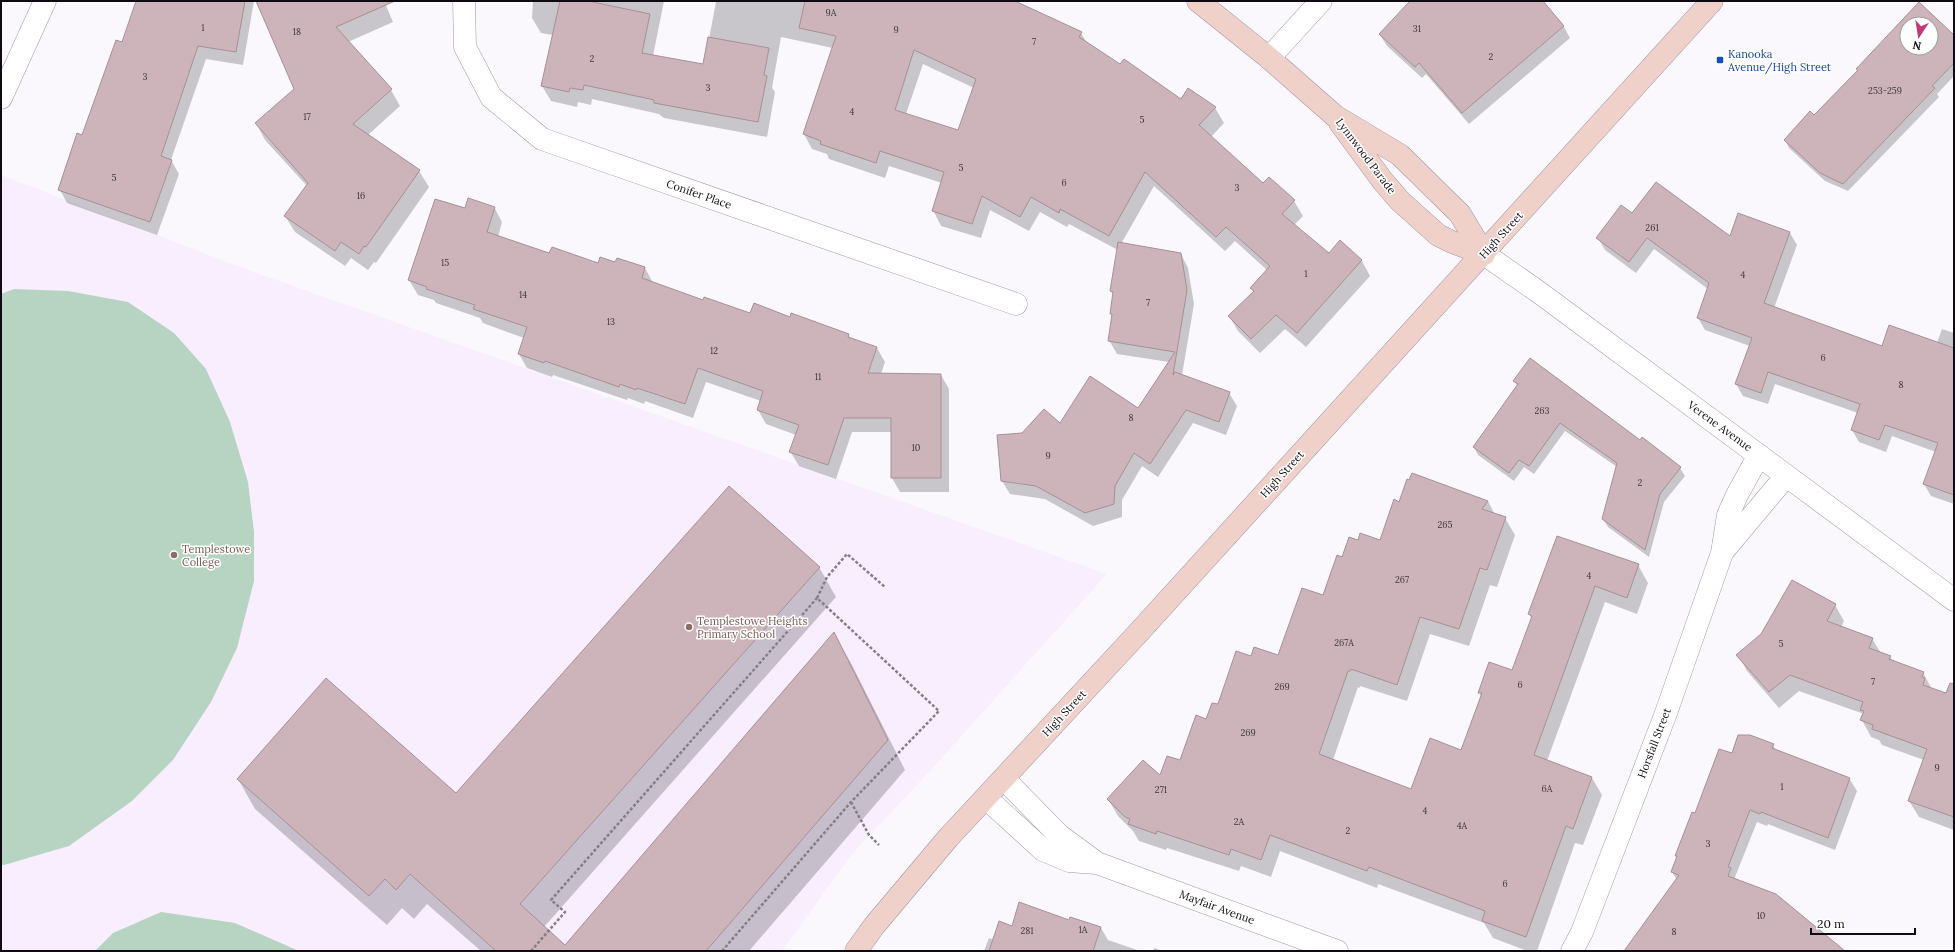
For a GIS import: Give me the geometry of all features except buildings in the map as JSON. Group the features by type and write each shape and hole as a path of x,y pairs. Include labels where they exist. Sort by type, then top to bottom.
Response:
{"main road":[{"name":"Lynnwood Parade","path":"1198,1 1269,58 1335,116 1400,155 1460,214 1484,254"},
{"name":"High Street","path":"856,951 874,926 925,865 1484,254 1712,1"},
{"name":"Lynnwood Parade","path":"1335,116 1382,180 1400,201 1438,235 1484,254"}],"street":[{"path":"1,98 45,1"},
{"name":"Conifer Place","path":"464,1 465,47 491,97 542,140 1016,304"},
{"path":"1269,58 1320,1"},
{"name":"Verene Avenue","path":"1484,254 1527,284 1954,600"},
{"name":"Horsfall Street","path":"1577,945 1666,713 1722,553 1728,515 1759,455"},
{"name":"Horsfall Street","path":"1722,553 1786,476"},
{"name":"Mayfair Avenue","path":"1004,779 1059,835 1097,863"},
{"name":"Mayfair Avenue","path":"986,798 1043,850 1069,861 1097,863 1337,951"}],"path":[{"path":"531,951 565,912 551,900 816,598 828,577 847,554 885,586"},
{"path":"722,951 851,802 939,711 816,598"},
{"path":"851,802 869,835 879,845"}],"shaded area":[{"name":"Templestowe Heights Primary School","path":"1,175 248,270 1107,574 931,770 852,854 782,951 1,951"}],"green space":[{"path":"14,289 68,291 128,302 174,333 206,369 230,422 248,482 254,532 254,581 237,648 211,702 173,760 132,801 69,846 1,865 1,294"},
{"path":"161,912 235,923 299,951 95,951 113,933"}],"place":[{"name":"Kanooka Avenue/High Street","path":"1720,60"},
{"name":"Templestowe College","path":"174,555"},
{"name":"Templestowe Heights Primary School","path":"689,627"}]}
